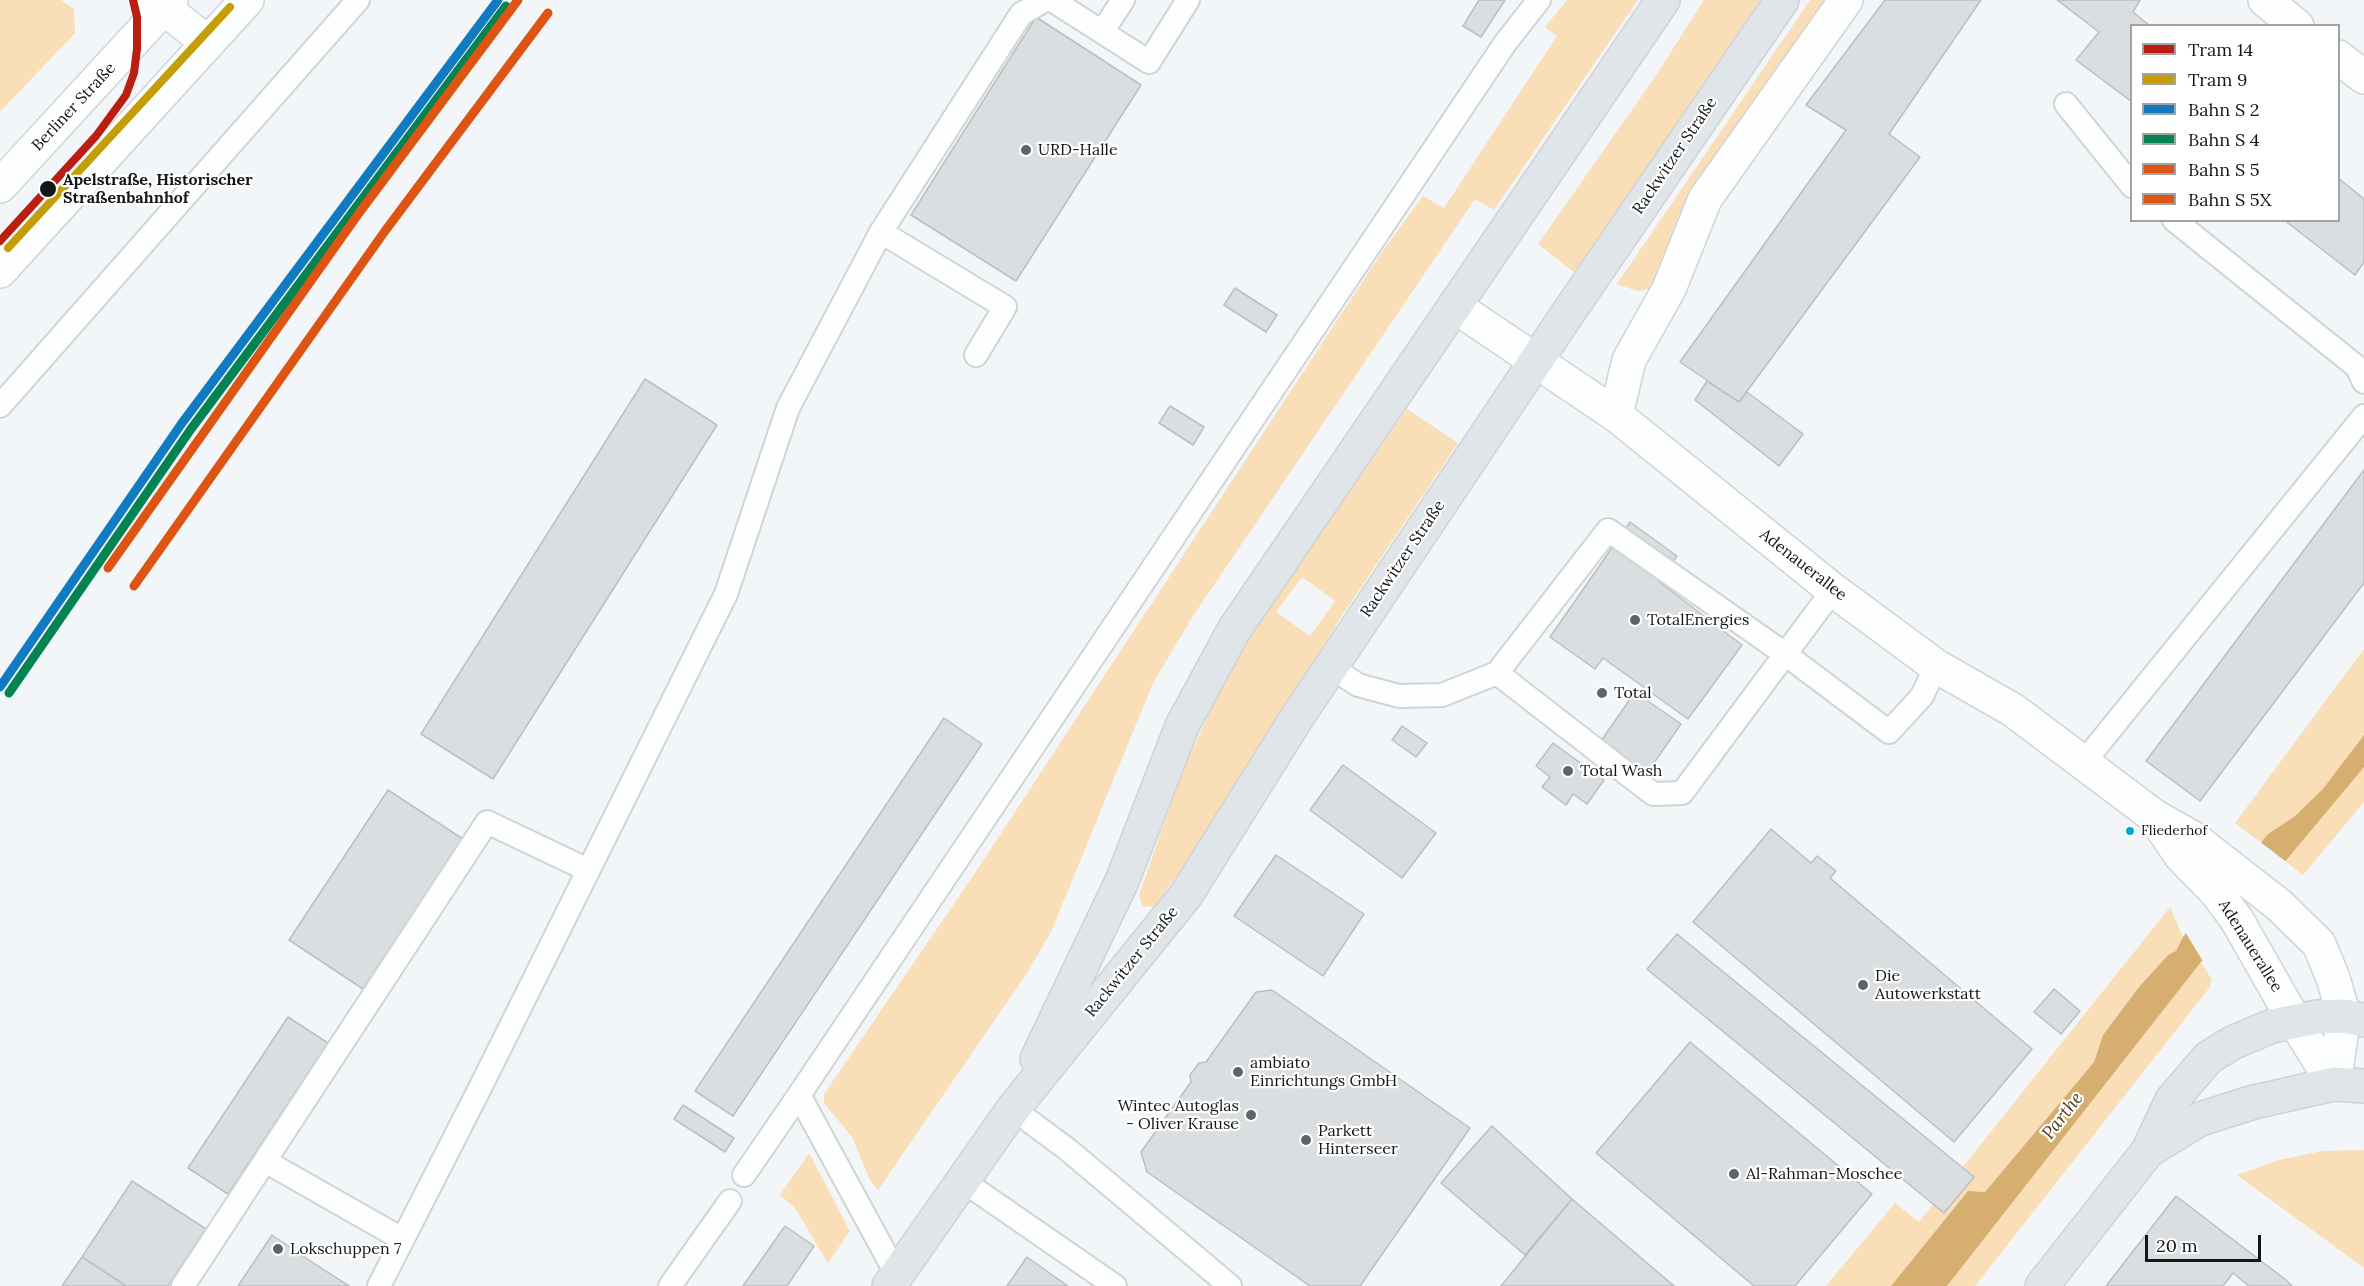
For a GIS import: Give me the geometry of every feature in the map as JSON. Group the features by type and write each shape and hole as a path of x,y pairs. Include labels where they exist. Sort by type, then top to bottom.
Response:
{"main road":[{"path":"0,271 247,0"},
{"name":"Rackwitzer Straße","path":"1013,1109 1122,881 1182,726 1234,630 1663,0"},
{"name":"Rackwitzer Straße","path":"893,1280 1013,1109 1186,895 1331,667 1536,360 1782,0"},
{"path":"1616,415 1629,360 1669,289 1706,200 1846,0"},
{"path":"2265,0 2295,24"},
{"path":"163,3 208,43"},
{"name":"Berliner Straße","path":"0,186 163,3"},
{"path":"2340,59 2364,77"},
{"name":"Adenauerallee","path":"1456,307 1616,415 1833,590 1936,666 2013,710 2154,816 2193,838 2217,893 2250,942 2294,1020 2349,1085"},
{"name":"Adenauerallee","path":"2204,863 2279,905 2319,944 2354,1018 2349,1085"},
{"path":"2042,1286 2148,1151 2172,1100 2208,1058 2242,1038 2272,1026 2294,1020 2354,1018"},
{"path":"2148,1151 2200,1119 2276,1096 2349,1085"}],"lane":[{"path":"0,406 358,0"},
{"path":"378,1286 726,594 788,408 881,232 1021,14 1045,0"},
{"path":"1052,0 1149,62 1188,0"},
{"path":"1102,32 1123,0"},
{"path":"744,1175 1499,52 1539,0"},
{"path":"2066,104 2130,184"},
{"path":"2176,222 2357,367 2364,382"},
{"path":"881,232 1005,307 976,355"},
{"path":"2084,762 2364,416"},
{"path":"1331,667 1358,685 1399,696 1442,695 1497,673 1608,530 1785,654 1889,732 1922,696 1936,666"},
{"path":"1497,673 1653,794 1682,793 1833,590"},
{"path":"183,1286 487,822 588,870"},
{"path":"799,1095 893,1280"},
{"path":"1013,1109 1067,1149 1230,1286"},
{"path":"265,1161 402,1239"},
{"path":"963,1181 1115,1286"},
{"path":"670,1286 730,1200"}],"shaded area":[{"path":"0,0 61,0 74,9 75,33 0,112"},
{"path":"1567,0 1638,0 1494,210 1475,199 1193,616 1153,683 1051,932 1027,973 878,1190 870,1180 852,1137 824,1103 824,1094 973,876 1382,252 1423,196 1444,208 1557,36 1545,27"},
{"path":"1704,0 1760,0 1575,273 1538,244 1655,77"},
{"path":"1810,0 1828,0 1683,214 1651,289 1637,291 1617,284"},
{"path":"1407,409 1458,443 1343,614 1190,857 1155,906 1143,907 1139,895 1183,770 1221,688 1255,628","holes":["1302,577 1335,601 1310,636 1276,612"]},
{"path":"2364,649 2364,802 2303,875 2235,823"},
{"path":"2170,907 2183,937 2176,952 2168,955 2139,987 2103,1035 2094,1062 1985,1192 1968,1191 1891,1286 1826,1286 1895,1203 1919,1222"},
{"path":"2201,962 2212,980 2210,987 1975,1286 1947,1286"},
{"path":"2364,1150 2364,1268 2237,1175 2279,1160 2322,1151"},
{"path":"809,1153 850,1231 828,1263 795,1208 780,1195"}],"water":[{"name":"Parthe","path":"2364,735 2364,767 2201,962 1947,1286 1891,1286 1968,1191 1985,1192 2094,1062 2103,1035 2139,987 2168,955 2176,951 2183,937 2268,834 2294,817 2323,789"}],"pier":[{"path":"2259,841 2289,864 2204,963 2184,930"}],"building":[{"path":"1479,0 1505,0 1481,37 1463,26"},
{"path":"1885,0 1981,0 1889,134 1920,157 1739,402 1680,362 1846,130 1806,105"},
{"path":"2057,0 2140,0 2133,12 2148,24 2130,24 2130,100 2076,60 2099,32"},
{"name":"URD-Halle","path":"1036,17 1141,85 1016,281 911,215"},
{"path":"2340,180 2364,199 2364,262 2355,275 2287,222 2340,222"},
{"path":"1235,288 1277,315 1266,332 1224,305"},
{"path":"645,379 717,425 493,779 421,734"},
{"path":"1707,381 1739,402 1747,392 1803,434 1779,466 1695,400"},
{"path":"1170,406 1204,427 1193,445 1159,423"},
{"path":"2364,470 2364,583 2200,801 2146,761"},
{"name":"TotalEnergies","path":"1630,522 1677,556 1659,582 1742,645 1688,719 1603,658 1595,669 1550,637"},
{"path":"1635,692 1681,724 1647,773 1601,741"},
{"path":"944,718 982,744 733,1116 695,1091"},
{"path":"1402,726 1427,743 1416,757 1392,740"},
{"name":"Total Wash","path":"1553,743 1604,780 1587,804 1573,794 1566,805 1542,787 1550,777 1536,766"},
{"path":"1343,765 1436,833 1402,878 1310,810"},
{"path":"388,790 463,839 363,989 289,940"},
{"name":"Die Autowerkstatt","path":"1771,829 1811,863 1817,856 1836,871 1830,878 2032,1049 1954,1142 1693,922"},
{"path":"1276,855 1364,914 1323,976 1234,916"},
{"path":"1677,934 1974,1177 1944,1213 1647,969"},
{"path":"2054,989 2080,1011 2061,1034 2034,1012"},
{"name":"Parkett Hinterseer","path":"1272,990 1470,1128 1360,1286 1310,1286 1147,1172 1141,1152 1191,1082 1190,1075 1199,1063 1206,1062 1256,992"},
{"path":"288,1017 328,1043 228,1194 188,1168"},
{"name":"Al-Rahman-Moschee","path":"1690,1042 1872,1194 1795,1286 1754,1286 1596,1153"},
{"path":"683,1105 734,1138 725,1152 674,1119"},
{"path":"1492,1126 1572,1199 1525,1255 1441,1183"},
{"path":"132,1181 206,1229 168,1286 126,1286 82,1257"},
{"path":"2176,1196 2292,1286 2249,1286 2233,1273 2223,1286 2106,1286"},
{"path":"1572,1199 1674,1286 1501,1286"},
{"path":"785,1226 814,1246 787,1286 743,1286"},
{"name":"Lokschuppen 7","path":"272,1235 315,1264 349,1286 238,1286"},
{"path":"82,1257 126,1286 62,1286"},
{"path":"1027,1257 1068,1286 1007,1286"}],"tram line":[{"name":"14","path":"0,241 96,136 126,95 134,73 137,49 137,17 133,0"},
{"name":"9","path":"8,248 230,7"}],"transit line":[{"path":"0,687 182,423 498,0"},
{"path":"108,568 359,213 518,0"},
{"path":"9,693 191,429 506,6"},
{"path":"134,586 385,231 548,13"}],"place":[{"name":"URD-Halle","path":"1026,150"},
{"name":"Apelstraße, Historischer Straßenbahnhof","path":"48,189"},
{"name":"TotalEnergies","path":"1635,620"},
{"name":"Total","path":"1602,693"},
{"name":"Total Wash","path":"1568,771"},
{"name":"Fliederhof","path":"2130,831"},
{"name":"Die Autowerkstatt","path":"1863,985"},
{"name":"ambiato Einrichtungs GmbH","path":"1238,1072"},
{"name":"Wintec Autoglas - Oliver Krause","path":"1251,1115"},
{"name":"Parkett Hinterseer","path":"1306,1140"},
{"name":"Al-Rahman-Moschee","path":"1734,1174"},
{"name":"Lokschuppen 7","path":"278,1249"}]}
